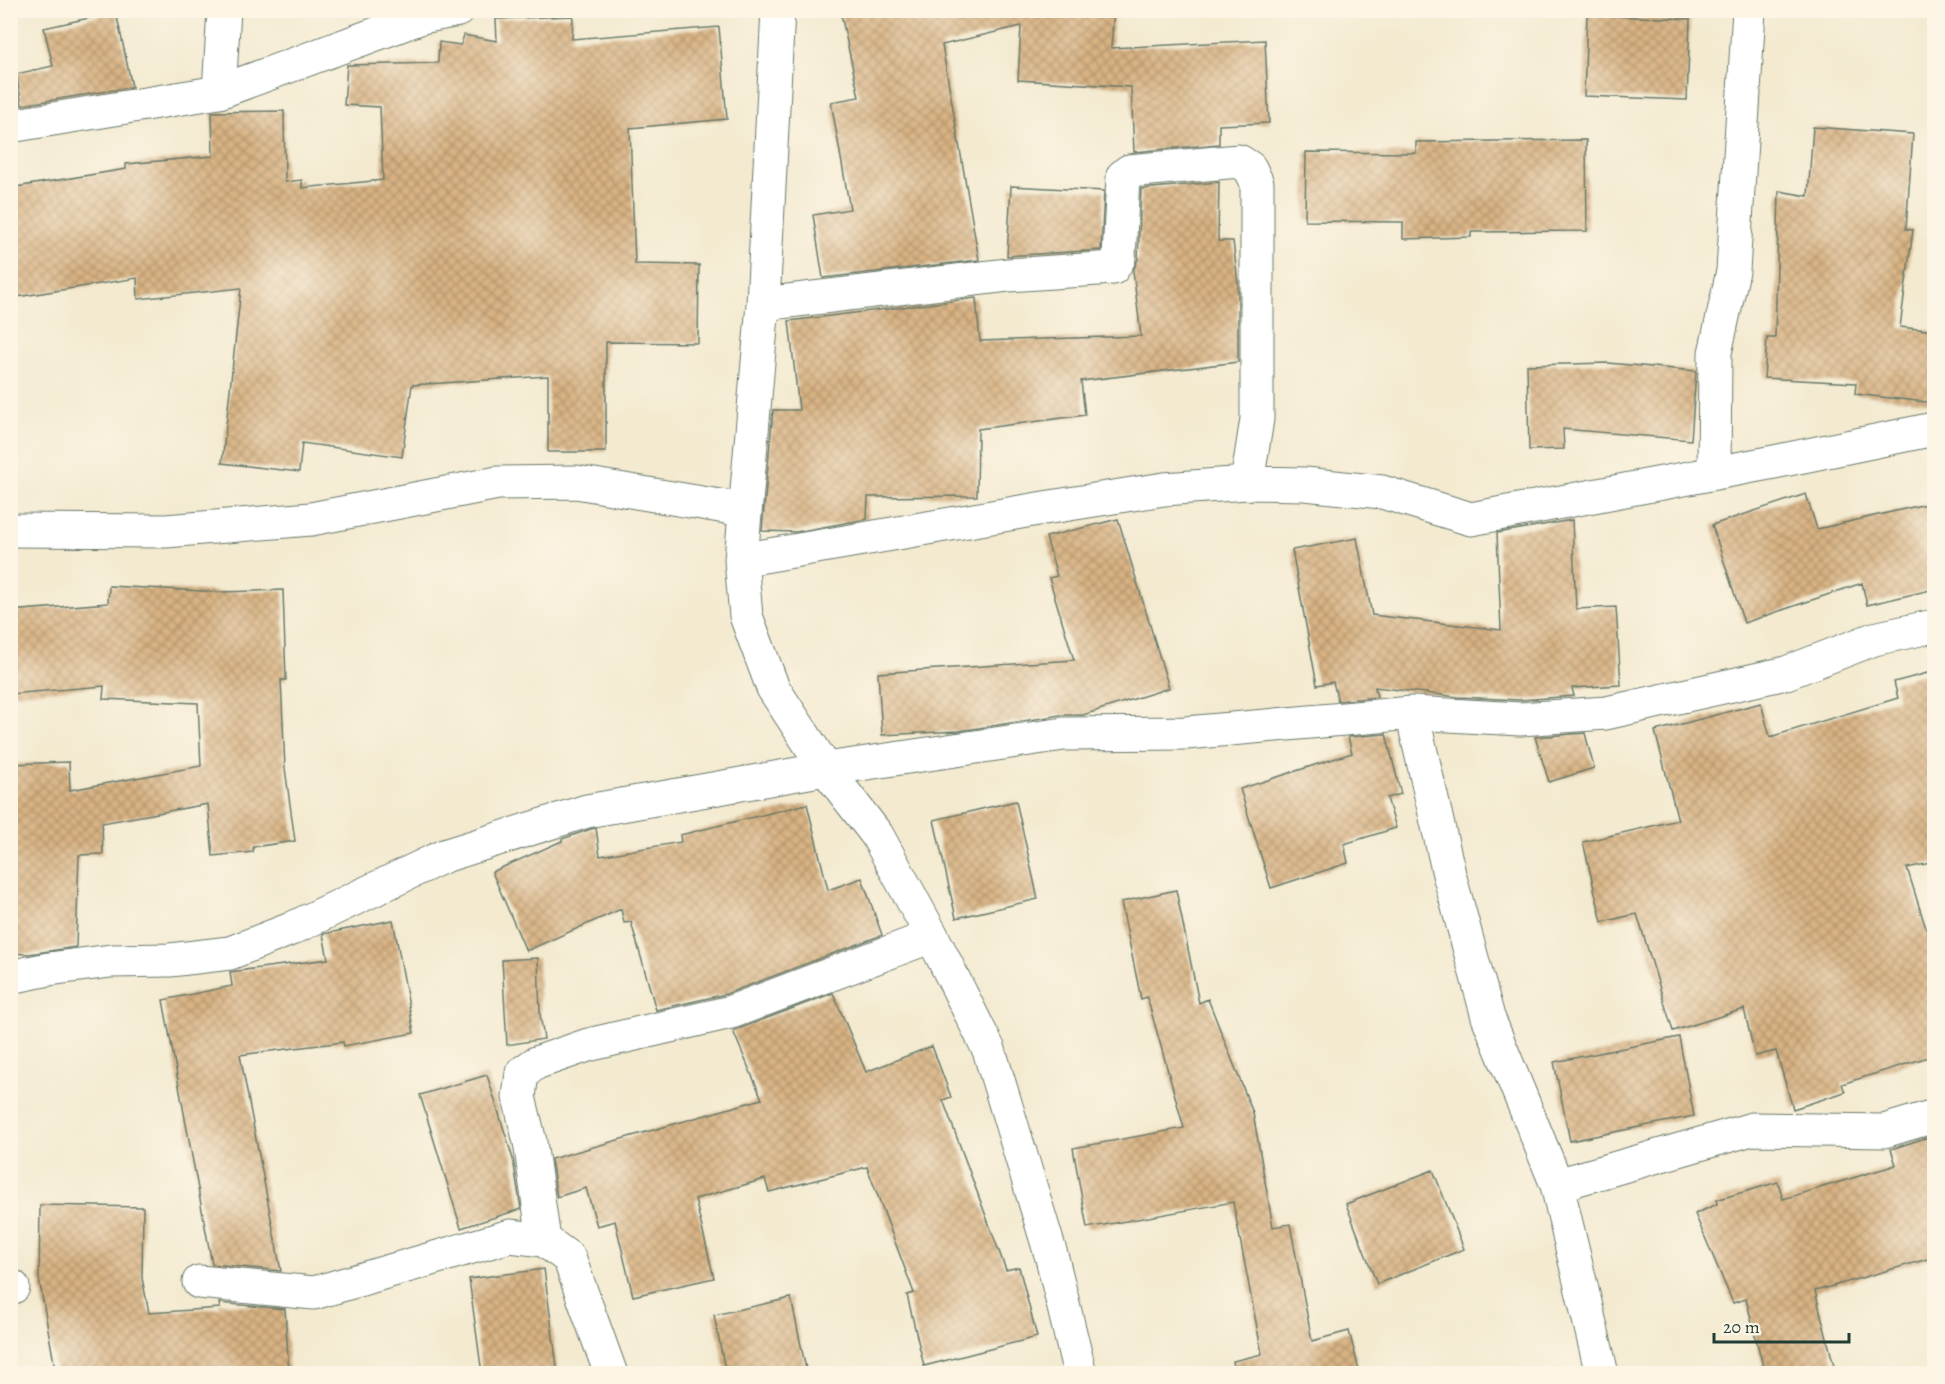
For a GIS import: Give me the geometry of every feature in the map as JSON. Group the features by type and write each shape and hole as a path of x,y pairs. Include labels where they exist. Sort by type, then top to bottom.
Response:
{"street":[{"path":"219,92 224,10"},
{"path":"10,126 219,92 422,17 458,10"},
{"path":"778,10 762,304 741,560 746,616 773,688 826,769 877,835 932,936 989,1050 1052,1258 1080,1374"},
{"path":"1714,473 1715,353 1733,271 1749,10"},
{"path":"762,304 1008,275 1113,267 1119,258 1123,176 1129,171 1239,161 1250,168 1257,183 1257,419 1247,483"},
{"path":"741,560 1164,489 1247,483 1305,484 1382,492 1471,519 1935,429"},
{"path":"10,530 166,531 311,519 498,483 576,482 744,510"},
{"path":"10,977 111,961 170,960 230,953 291,929 444,856 587,811 826,769 1064,734 1186,733 1412,713 1520,719 1606,713 1786,673 1874,639 1935,626"},
{"path":"1412,713 1449,874 1488,1017 1557,1185 1602,1374"},
{"path":"544,1240 530,1142 519,1097 522,1073 536,1063 588,1045 731,1012 932,936"},
{"path":"1557,1185 1752,1130 1884,1131 1935,1116"},
{"path":"200,1282 315,1293 510,1236 544,1240 569,1258 611,1374"}],"building":[{"path":"840,10 1114,10 1111,48 1265,40 1269,123 1219,125 1219,144 1134,152 1131,87 1018,80 1021,26 942,45 979,260 823,278 813,215 850,209 831,102 859,97"},
{"path":"116,12 132,87 22,105 16,74 53,66 44,28"},
{"path":"1587,15 1690,19 1687,100 1584,96"},
{"path":"573,16 572,39 719,27 727,119 630,128 635,264 699,265 698,343 606,342 606,452 548,452 548,376 412,385 402,457 302,443 299,472 222,463 241,288 138,299 137,278 10,298 10,188 126,169 126,164 213,156 212,112 284,111 285,182 302,180 302,188 383,180 380,107 344,105 347,65 438,63 439,42 461,45 464,35 497,41 496,19"},
{"path":"1813,127 1913,134 1906,229 1913,230 1900,327 1935,331 1935,403 1855,394 1856,383 1764,378 1767,338 1775,338 1779,191 1808,196"},
{"path":"1586,140 1587,231 1471,232 1471,237 1403,239 1403,222 1305,221 1306,152 1416,153 1416,142"},
{"path":"1219,182 1218,241 1233,241 1238,283 1238,362 1081,381 1085,415 978,429 977,496 868,497 867,519 796,532 762,531 773,410 799,410 789,321 976,298 980,341 1141,336 1133,271 1138,259 1141,189"},
{"path":"1011,186 1104,191 1101,250 1007,256"},
{"path":"1608,363 1696,371 1691,440 1563,429 1564,449 1529,450 1527,365"},
{"path":"1806,494 1817,529 1935,502 1935,589 1867,605 1862,583 1744,623 1712,525"},
{"path":"1118,519 1169,688 1083,715 1061,715 959,731 882,735 878,673 1074,660 1049,578 1057,576 1046,537"},
{"path":"1572,520 1576,609 1616,607 1621,685 1572,688 1574,696 1520,700 1458,697 1375,687 1377,697 1338,701 1333,682 1317,685 1292,550 1357,538 1372,615 1501,630 1497,533"},
{"path":"109,586 221,592 283,590 286,680 281,680 285,768 295,841 253,847 253,852 213,856 208,804 102,823 103,854 79,855 76,947 29,954 10,953 10,764 69,762 70,790 201,766 198,703 103,699 104,686 10,694 10,611 108,603"},
{"path":"1935,671 1935,862 1907,868 1935,957 1935,1055 1842,1084 1845,1092 1793,1109 1776,1051 1755,1056 1744,1009 1673,1031 1637,914 1602,922 1583,842 1678,820 1655,731 1761,703 1770,737 1898,698 1894,682"},
{"path":"1585,733 1594,768 1549,782 1535,737"},
{"path":"1386,734 1401,794 1387,798 1396,828 1344,844 1348,863 1271,888 1240,789 1352,753 1348,737"},
{"path":"1016,801 1038,899 956,918 934,820"},
{"path":"807,804 828,890 862,878 882,935 726,994 656,1010 631,922 624,923 621,909 526,951 492,872 562,841 562,839 591,829 596,828 600,856 681,842 680,835"},
{"path":"1176,890 1199,1003 1208,999 1253,1113 1273,1227 1290,1224 1312,1341 1349,1331 1360,1374 1235,1374 1233,1361 1262,1354 1233,1202 1087,1228 1073,1148 1184,1128 1147,997 1141,999 1121,902"},
{"path":"393,920 414,1033 344,1046 343,1042 240,1055 281,1271 212,1264 163,1000 232,986 230,972 328,959 323,934"},
{"path":"538,958 540,1014 544,1039 507,1045 502,960"},
{"path":"833,993 866,1072 932,1046 951,1097 943,1100 1006,1270 1019,1267 1037,1337 924,1366 907,1295 914,1293 867,1167 769,1192 765,1179 695,1199 714,1278 633,1296 615,1221 597,1226 586,1188 557,1197 551,1159 762,1099 733,1031"},
{"path":"1679,1037 1694,1116 1570,1141 1554,1062"},
{"path":"487,1075 513,1159 521,1209 461,1228 420,1095"},
{"path":"1935,1135 1935,1257 1815,1291 1836,1374 1765,1374 1746,1299 1733,1303 1695,1214 1717,1204 1716,1200 1778,1182 1783,1199 1896,1165 1891,1149"},
{"path":"1433,1170 1464,1249 1377,1284 1346,1204"},
{"path":"40,1205 143,1207 142,1278 149,1313 220,1308 219,1303 285,1309 289,1374 56,1374 39,1279"},
{"path":"544,1269 558,1374 482,1374 469,1279"},
{"path":"791,1298 807,1374 726,1374 714,1315"}]}
